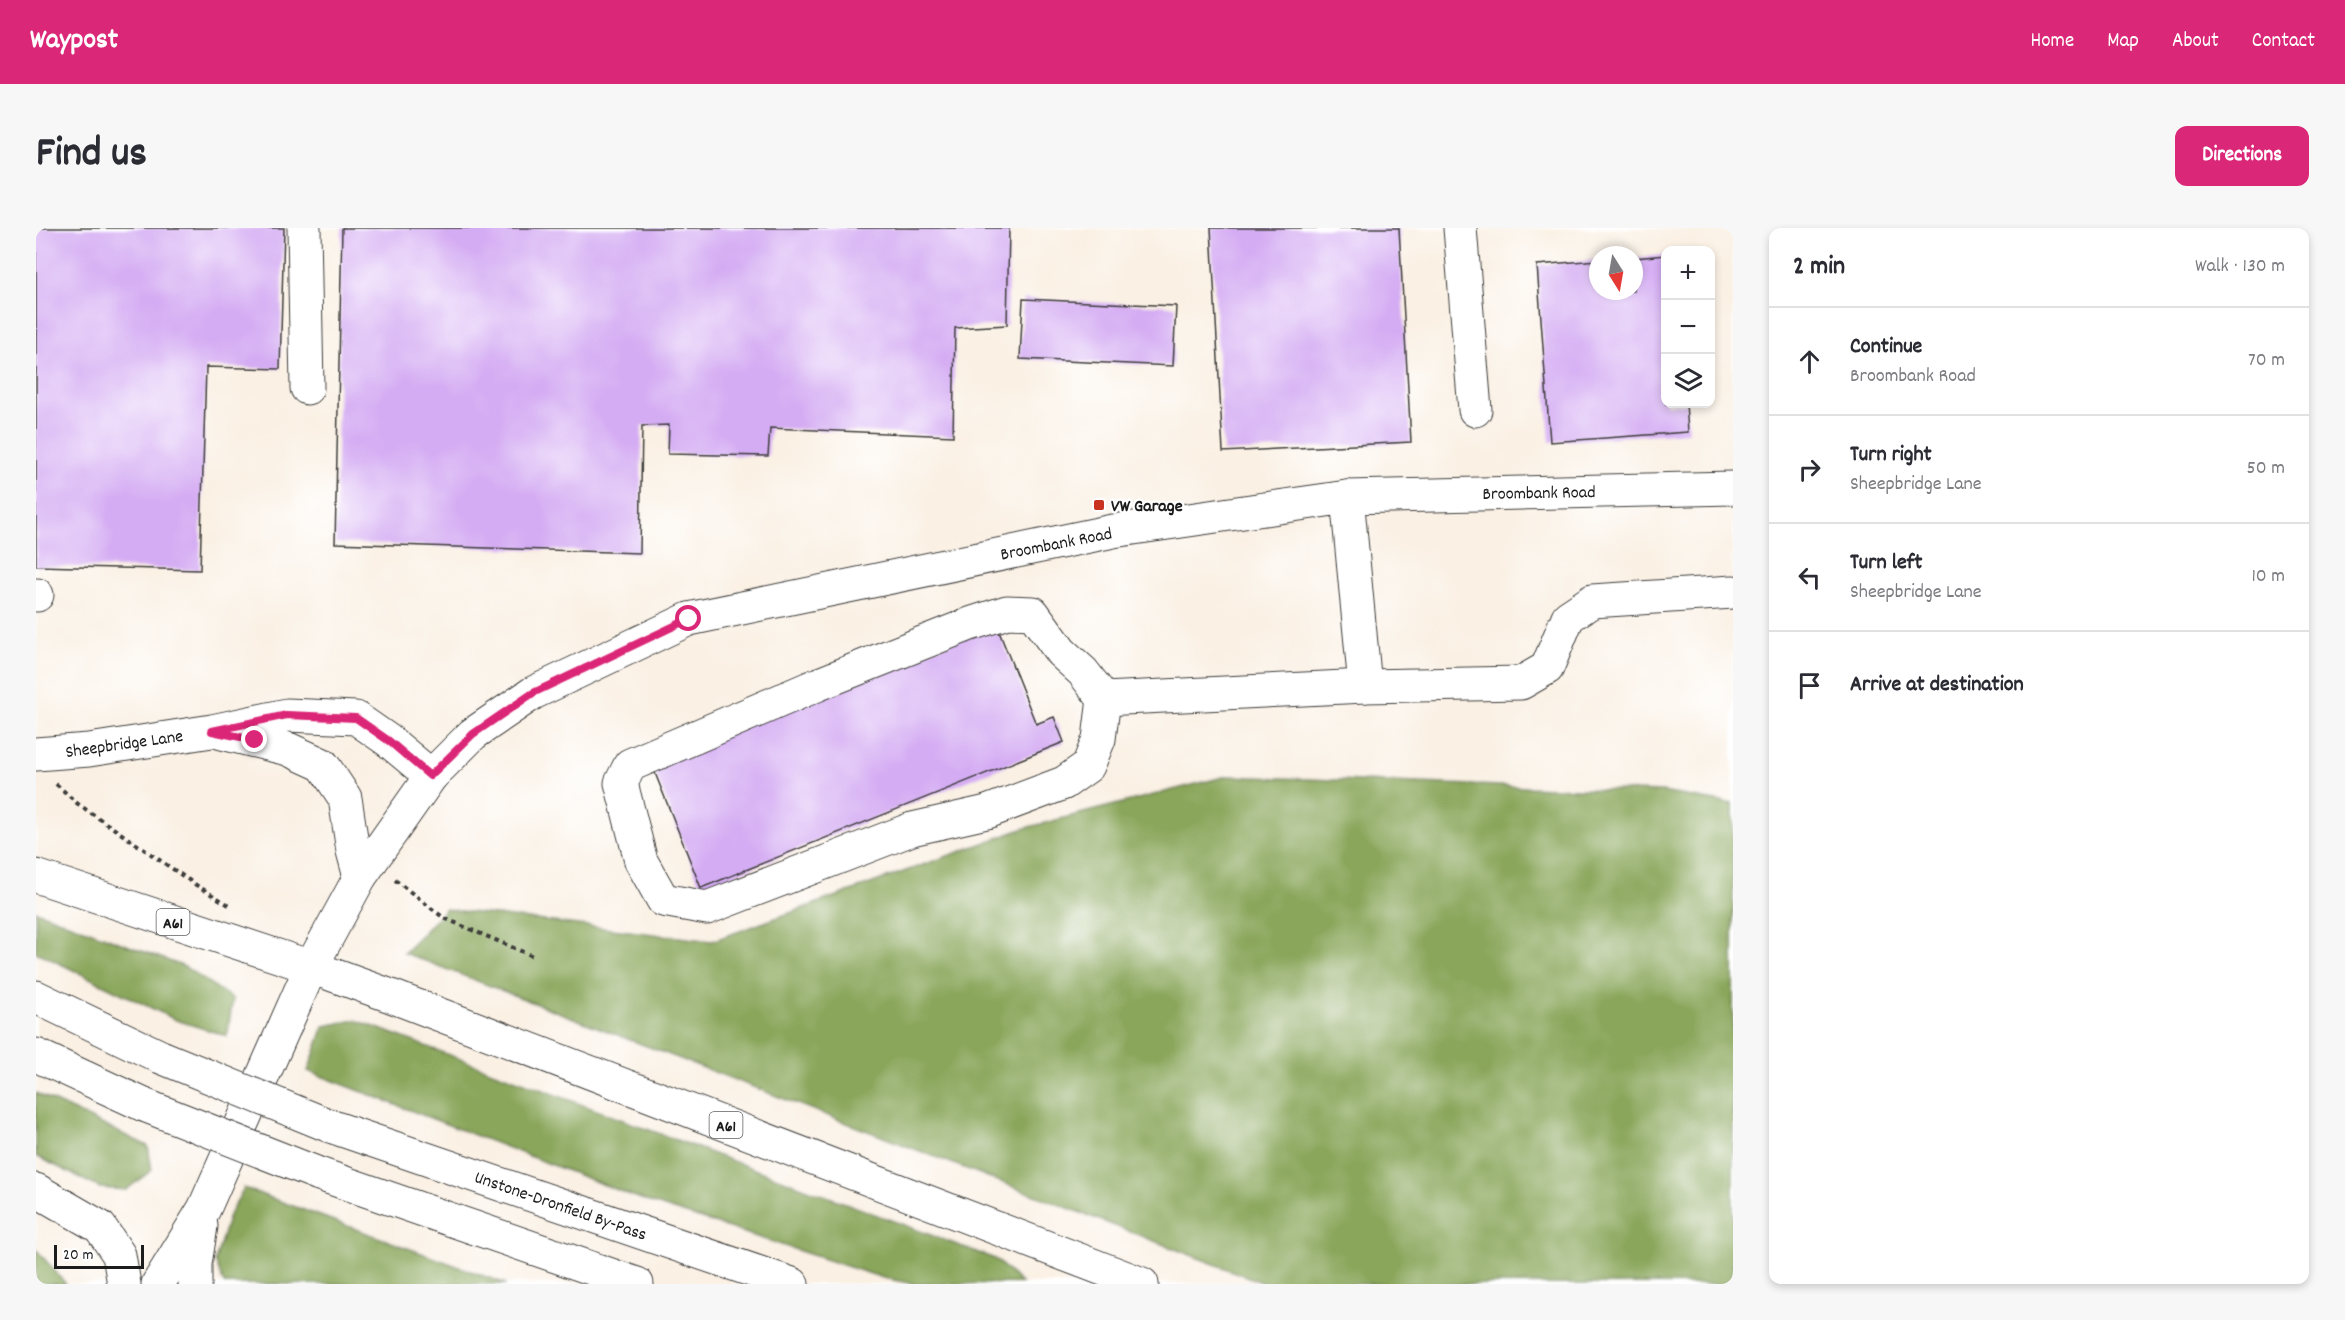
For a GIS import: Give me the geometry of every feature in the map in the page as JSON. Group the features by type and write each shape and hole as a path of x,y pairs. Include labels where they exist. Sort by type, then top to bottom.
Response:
{"main road":[{"path":"304,228 307,388"},
{"path":"1460,228 1475,410"},
{"name":"Broombank Road","path":"204,1209 311,967 365,870 430,776 473,734 533,693 689,619 1113,531 1347,497 1733,488"},
{"path":"1347,497 1365,686"},
{"path":"1104,699 1365,686 1521,683 1547,668 1568,617 1592,601 1733,592"},
{"path":"1007,612 1034,613 1061,652 1083,672 1104,699 1099,739 1088,766 1064,783 987,812 912,829 707,908 663,900 641,861 621,783 630,765 808,689 970,624 1007,612"},
{"name":"Sheepbridge Lane","path":"44,767 89,750 212,731 287,715 356,718 389,741 430,776"},
{"name":"Sheepbridge Lane","path":"212,731 288,749 323,765 345,798 352,851 365,870"},
{"name":"A61","path":"36,876 311,967 1142,1284"},
{"name":"Unstone-Dronfield By-Pass","path":"36,997 161,1057 330,1126 792,1284"},
{"path":"36,1055 144,1105 320,1174 637,1284"},
{"path":"36,1190 100,1227 119,1255 124,1284"},
{"path":"158,1284 204,1209"},
{"path":"195,1284 195,1264 204,1209"}],"path":[{"path":"44,767 78,804 196,885 236,909"},
{"path":"365,870 444,918 535,957"}],"green space":[{"path":"1227,776 1662,792 1733,804 1733,1284 1266,1284 404,953 445,909 712,941 1025,828"},
{"path":"36,911 185,967 233,999 227,1036 176,1020 36,952"},
{"path":"356,1020 995,1259 1021,1283 914,1284 883,1278 646,1201 308,1071 324,1026"},
{"path":"36,1093 148,1146 152,1170 126,1190 100,1188 36,1156"},
{"path":"244,1188 506,1284 224,1284 215,1261 229,1215"},
{"path":"37,1250 66,1284 36,1284"}],"building":[{"path":"36,228 284,228 280,369 206,367 200,570 36,566"},
{"path":"342,228 1009,228 1007,325 955,328 953,436 770,428 768,456 668,454 669,425 642,426 640,553 335,543"},
{"path":"1211,228 1399,228 1411,442 1223,452"},
{"path":"1661,255 1661,408 1686,408 1688,432 1550,442 1537,265 1589,261 1589,300 1643,300 1643,257"},
{"path":"1023,299 1176,306 1173,366 1020,359"},
{"path":"996,624 1036,724 1054,717 1064,742 701,888 651,763"}],"place":[{"name":"VW Garage","path":"1099,505"}],"route":[{"path":"255,740 212,731 287,715 356,718 389,741 430,776 473,734 533,693 689,619"}]}
